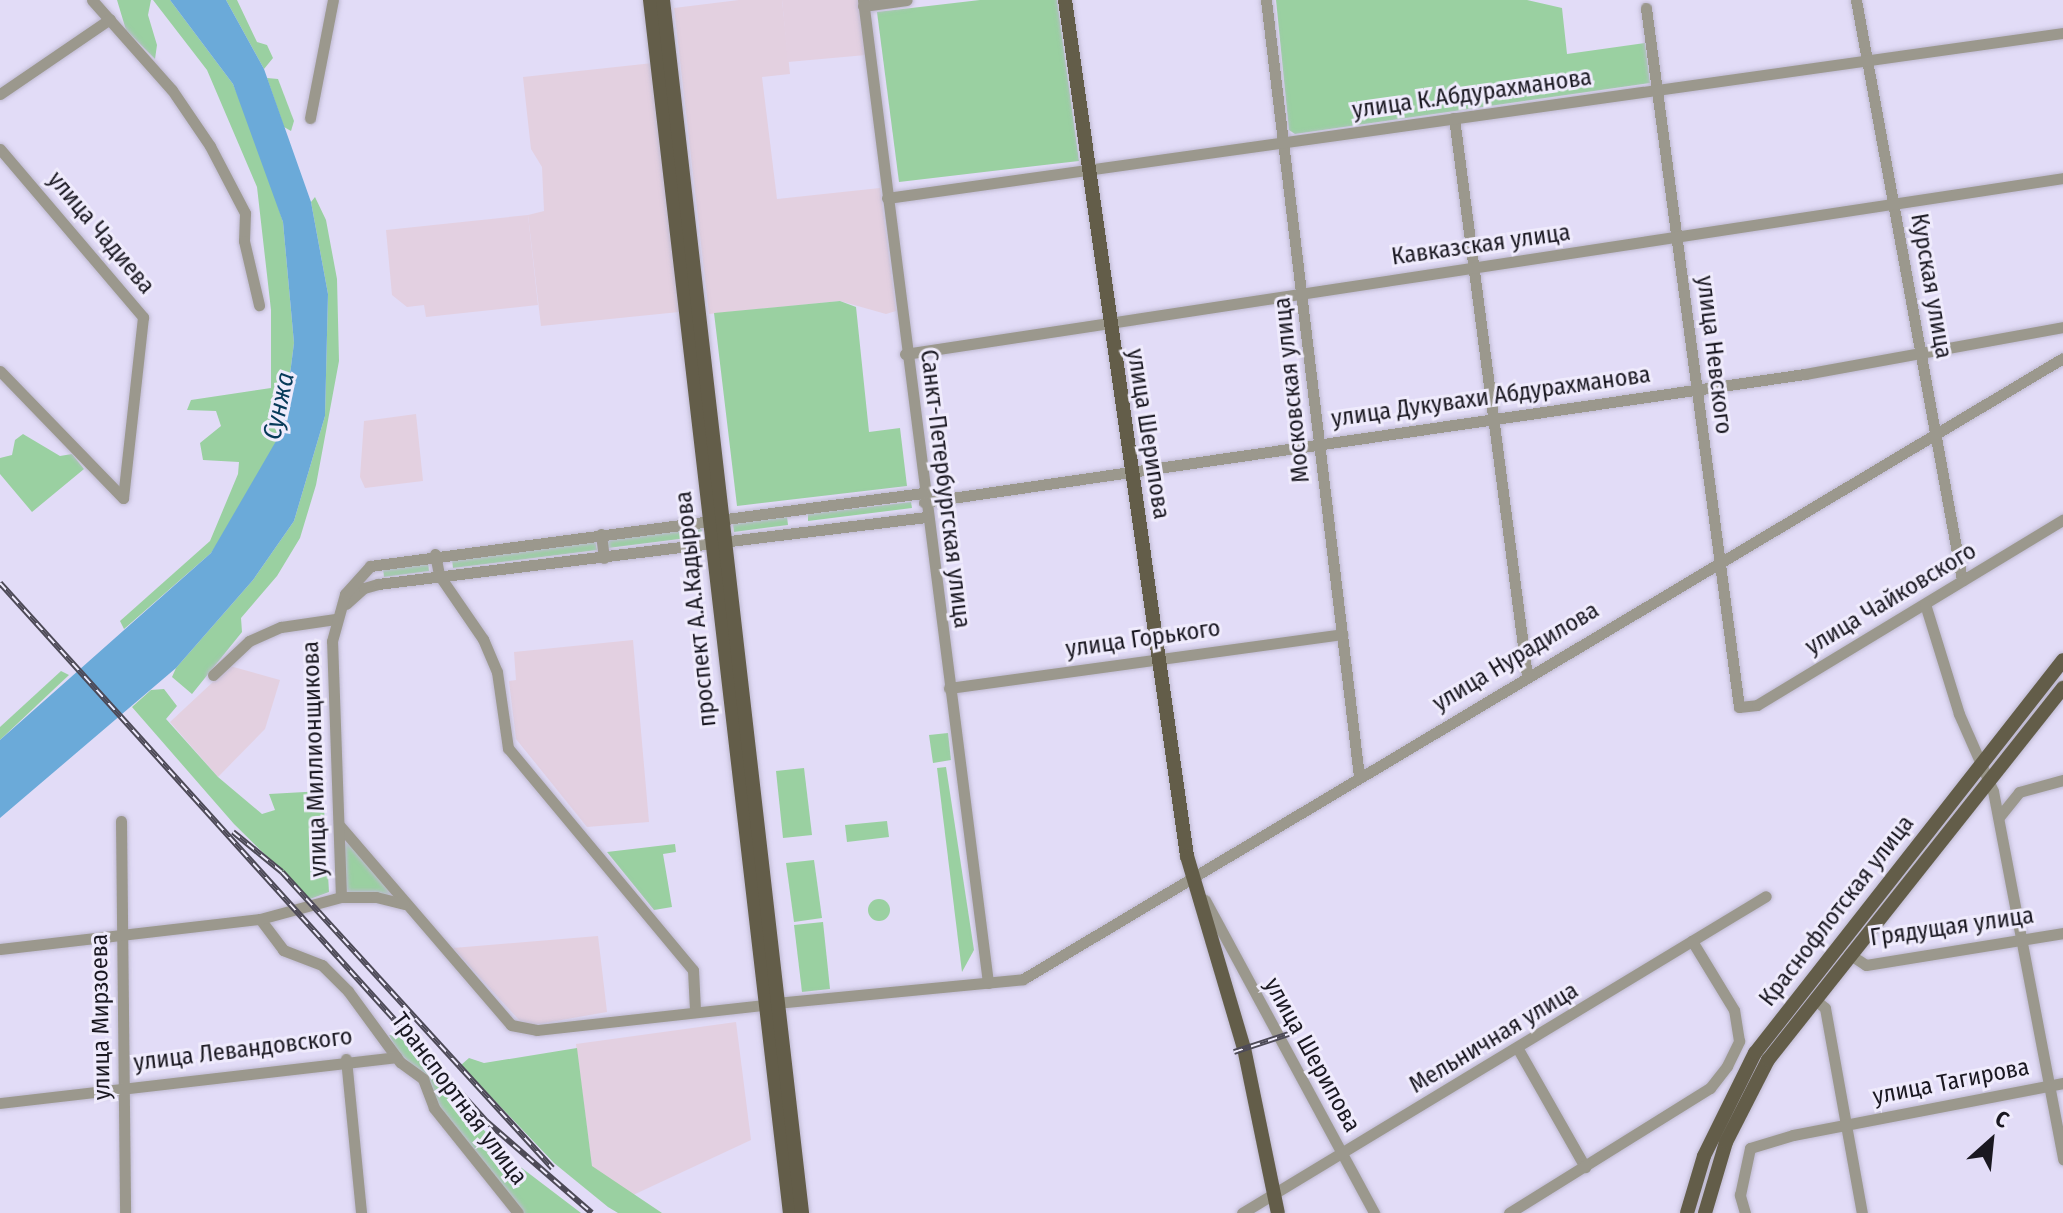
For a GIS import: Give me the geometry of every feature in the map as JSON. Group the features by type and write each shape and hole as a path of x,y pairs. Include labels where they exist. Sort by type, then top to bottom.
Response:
{"main road":[{"name":"проспект А.А.Кадырова","path":"650,0 714,520"},
{"name":"проспект А.А.Кадырова","path":"663,0 716,543 770,1004 790,1213"},
{"name":"улица Шерипова","path":"1065,0 1108,321 1192,875 1244,1048 1278,1213"},
{"name":"Краснофлотская улица","path":"1687,1213 1704,1156 1755,1053 2063,660"},
{"name":"Краснофлотская улица","path":"1705,1213 1726,1142 1768,1060 2063,688"},
{"name":"проспект А.А.Кадырова","path":"770,1004 802,1213"}],"street":[{"path":"92,0 172,90 210,146 245,213 244,241 259,305"},
{"path":"310,118 333,0"},
{"path":"863,3 907,0"},
{"name":"Московская улица","path":"1266,0 1282,143 1304,294 1359,776"},
{"name":"Курская улица","path":"1856,0 1962,580"},
{"name":"Санкт-Петербургская улица","path":"863,3 905,354 988,983"},
{"name":"улица Невского","path":"1646,8 1739,707"},
{"path":"0,94 110,19"},
{"name":"улица К.Абдурахманова","path":"887,198 1087,168 1867,63 2063,33"},
{"path":"1454,118 1470,269 1527,676"},
{"name":"улица Чадиева","path":"0,149 143,317 123,498 0,371"},
{"name":"Кавказская улица","path":"905,354 2063,178"},
{"name":"улица Дукувахи Абдурахманова","path":"379,563 1132,471 1695,390 2063,327"},
{"name":"улица Нурадилова","path":"340,826 404,905 511,1025 537,1030 695,1010 1023,979 1192,875 2063,358"},
{"path":"802,510 805,532"},
{"path":"213,675 249,641 281,627 335,619 353,596 378,584 926,517"},
{"name":"улица Чайковского","path":"1739,707 1757,705 2063,520"},
{"path":"601,534 604,558"},
{"path":"435,554 439,575 483,639 497,672 508,748 693,970 695,1010"},
{"path":"378,584 379,563"},
{"path":"335,619 350,588 379,563"},
{"path":"1925,604 1959,714 1989,780 1999,817 2063,1159"},
{"name":"улица Миллионщикова","path":"335,619 334,781 340,826 341,897"},
{"name":"улица Горького","path":"949,688 1342,634"},
{"path":"1999,817 2019,792 2063,780"},
{"name":"улица Мирзоева","path":"121,821 125,1213"},
{"name":"улица Шерипова","path":"1192,875 1374,1213"},
{"name":"Мельничная улица","path":"1242,1213 1342,1156 1766,896"},
{"path":"0,949 121,938 260,919 341,897 376,897 404,905"},
{"name":"Транспортная улица","path":"260,919 283,950 322,965 387,1038 396,1057 423,1079 434,1108 518,1213"},
{"name":"Грядущая улица","path":"1849,954 1866,965 2063,933"},
{"path":"1509,1213 1710,1088 1727,1066 1739,1041 1734,1010 1692,941"},
{"path":"1814,999 1825,1008 1862,1213"},
{"path":"1518,1049 1585,1167"},
{"name":"улица Левандовского","path":"0,1103 346,1059 396,1057"},
{"path":"346,1059 361,1213"},
{"name":"улица Тагирова","path":"1745,1213 1740,1195 1750,1148 1847,1125 2063,1083"}],"shaded area":[{"path":"739,0 782,0 790,74 762,77 777,199 880,188 896,311 886,314 840,301 709,314 674,8"},
{"path":"782,0 860,0 866,55 788,62"},
{"path":"653,63 679,312 541,326 528,215 544,211 542,167 531,149 523,77"},
{"path":"528,215 538,305 426,317 424,305 407,307 392,295 386,230"},
{"path":"416,414 423,481 365,488 360,477 364,421"},
{"path":"633,640 649,822 587,827 516,739 509,681 516,680 514,652"},
{"path":"230,666 280,680 265,729 218,777 170,722"},
{"path":"598,936 607,1012 533,1025 519,1020 453,948"},
{"path":"736,1022 751,1140 631,1196 592,1167 576,1044"}],"green space":[{"path":"117,0 151,0 148,15 157,45 155,59 126,30"},
{"path":"153,0 170,0 233,84 261,151 283,222 294,343 283,429 238,514 211,553 124,629 120,621 210,541 238,474 239,462 203,460 200,443 221,426 216,411 187,410 191,400 271,388 271,310 257,187 207,70"},
{"path":"226,0 237,0 257,42 267,45 273,58 264,69"},
{"path":"980,0 1057,0 1079,161 899,182 877,12"},
{"path":"1276,0 1527,0 1562,8 1567,54 1645,43 1650,83 1295,134 1289,130"},
{"path":"267,78 278,79 294,121 291,131 284,127"},
{"path":"315,197 326,220 337,279 339,361 316,485 300,538 277,576 241,618 242,632 192,694 172,677 176,668 253,580 294,521 325,416 328,294 311,202"},
{"path":"840,301 856,307 869,432 900,428 907,486 737,506 714,313"},
{"path":"23,434 60,456 72,454 84,469 32,512 0,474 0,458 12,455 15,440"},
{"path":"911,502 912,508 808,521 808,514"},
{"path":"787,517 788,525 734,532 733,524"},
{"path":"701,527 703,536 608,548 606,538"},
{"path":"595,540 597,550 453,568 452,559"},
{"path":"428,562 429,571 384,577 383,568"},
{"path":"61,671 69,675 0,740 0,727"},
{"path":"164,689 177,706 166,719 218,777 262,814 275,810 269,794 323,791 329,892 310,899 234,824 132,707 151,690"},
{"path":"948,733 951,760 933,763 929,735"},
{"path":"946,767 974,950 962,972 937,768"},
{"path":"804,768 812,835 783,838 776,771"},
{"path":"887,821 889,837 847,842 845,825"},
{"path":"340,826 404,905 341,897"},
{"path":"675,844 676,852 663,854 672,907 654,910 607,852"},
{"path":"814,860 822,918 794,922 786,863"},
{"path":"875,899 883,899 890,910 883,921 875,921 868,914 868,906"},
{"path":"823,922 830,989 802,992 794,925"},
{"path":"389,1035 399,1036 510,1159 581,1213 523,1213 438,1105 425,1076 399,1053"},
{"path":"577,1048 592,1166 662,1213 618,1213 608,1207 554,1163 461,1065 469,1058 484,1063"}],"water":[{"path":"170,0 226,0 264,69 311,202 328,294 325,416 294,521 253,580 176,668 0,818 0,740 211,553 283,429 294,343 283,222 233,84"}],"railway":[{"path":"0,583 486,1121 592,1213"},
{"path":"233,832 282,872 552,1168"},
{"path":"1234,1052 1295,1032"}],"water label":[{"name":"Сунжа","path":"279,406"}]}
